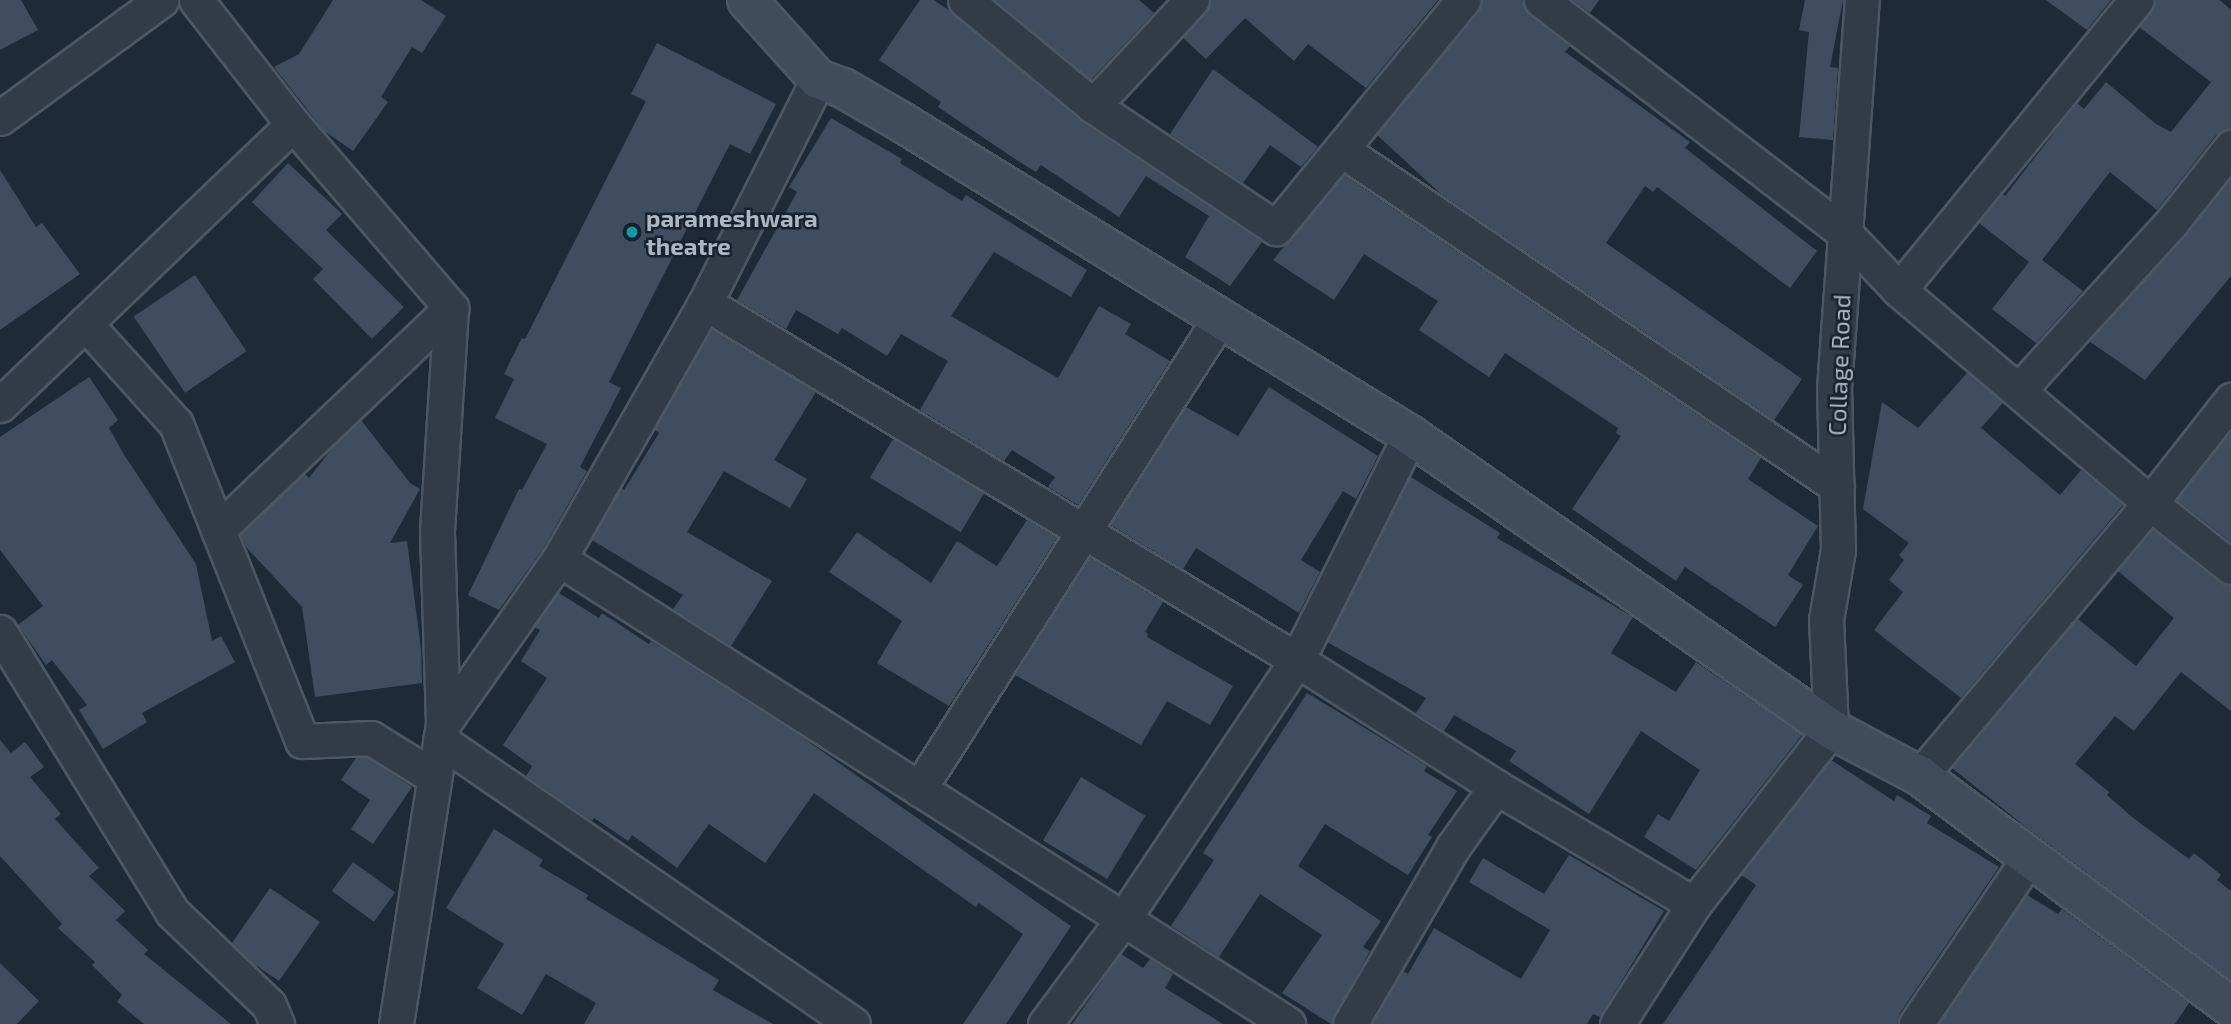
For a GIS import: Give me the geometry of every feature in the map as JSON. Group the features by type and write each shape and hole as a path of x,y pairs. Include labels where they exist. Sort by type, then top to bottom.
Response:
{"main road":[{"path":"761,5 818,79 843,88 900,121 1410,435 1831,729 1920,776 2028,859 2231,1007"}],"street":[{"path":"0,118 161,0"},
{"path":"196,0 293,124 450,308 437,532 442,732 396,1024"},
{"path":"965,0 1093,106 1276,228 1463,0"},
{"path":"1093,106 1192,0"},
{"path":"1541,0 1847,235 1899,290 2231,567"},
{"name":"Collage Road","path":"1831,729 1826,620 1838,550 1834,388 1862,0"},
{"path":"1899,290 2136,0"},
{"path":"442,732 559,559 705,303 818,79"},
{"path":"0,405 293,124"},
{"path":"2019,390 2171,223 2231,148"},
{"path":"1342,150 1837,486"},
{"path":"705,303 1297,660 1496,787 1694,904"},
{"path":"218,530 450,308"},
{"path":"919,789 1220,318"},
{"path":"85,324 176,424 302,741 371,738 435,777"},
{"path":"1920,776 2151,502 2231,400"},
{"path":"1045,1024 1124,918 1297,660 1410,435"},
{"path":"559,559 1288,1024"},
{"path":"1,638 172,912 269,1005 277,1024"},
{"path":"1617,1024 1694,904 1831,729"},
{"path":"442,732 853,1024"},
{"path":"1350,1024 1453,847 1496,787"},
{"path":"1916,1024 2028,859"}],"building":[{"path":"0,0 21,0 38,30 0,50"},
{"path":"333,0 421,0 446,16 422,53 412,47 381,97 388,102 353,151 324,131 274,67 299,54"},
{"path":"920,0 934,0 950,11 1082,122 1262,242 1230,286 1185,257 1209,216 1146,176 1119,217 1041,165 1036,172 1015,159 938,107 941,102 879,60"},
{"path":"995,0 1139,0 1154,13 1091,80"},
{"path":"1211,0 1438,0 1366,88 1308,44 1294,61 1245,18 1206,59 1183,38 1206,13"},
{"path":"1482,0 1522,0 1529,15 1570,46 1565,52 1690,142 1685,148 1817,251 1790,288 1657,187 1653,192 1645,186 1606,243 1802,379 1774,420 1441,194 1377,135 1478,12"},
{"path":"1573,0 1599,0 1590,13"},
{"path":"1805,0 1843,0 1830,67 1838,68 1833,140 1799,137 1809,32 1799,30"},
{"path":"2046,0 2111,0 2087,30"},
{"path":"2155,0 2220,0 2231,10 2231,128 2216,135 2157,210 2110,172 2042,260 2083,291 2036,343 1992,309 2029,262 1979,223 2003,194 2005,196 2077,103 2084,109 2106,82 2156,124 2171,132 2211,82 2139,27 2151,12"},
{"path":"657,43 776,104 750,154 730,144 609,382 621,388 580,467 587,471 543,549 499,610 468,595 519,489 522,490 547,444 495,418 514,379 504,374 522,338 525,339 646,101 631,94"},
{"path":"1213,69 1318,147 1301,167 1270,145 1243,183 1170,134"},
{"path":"831,118 902,159 900,163 962,201 966,195 1087,270 1071,297 994,252 951,316 1058,378 1099,306 1131,324 1125,334 1170,361 1078,505 1048,487 1055,477 1012,450 1004,461 920,410 948,361 901,334 887,356 842,328 838,334 796,310 786,329 737,300 797,192 789,187"},
{"path":"288,163 342,214 326,230 404,307 372,339 313,279 323,269 252,202"},
{"path":"0,170 36,227 42,223 80,274 0,330"},
{"path":"1344,175 1761,458 1748,479 1818,526 1788,575 1803,585 1775,627 1685,567 1676,581 1572,509 1621,436 1616,433 1618,428 1505,353 1489,377 1419,330 1438,301 1364,254 1334,300 1273,260"},
{"path":"2231,178 2231,276 2145,380 2089,341 2185,236"},
{"path":"195,275 246,351 185,393 134,316"},
{"path":"712,330 816,392 774,460 807,479 790,508 724,471 687,532 772,581 731,646 673,609 683,595 592,540 621,488 624,490 659,433 655,430"},
{"path":"1967,373 2003,403 1981,428 2060,495 2081,470 2123,505 1961,698 1874,630 1903,592 1889,580 1904,560 1899,555 1909,543 1863,509 1882,402 1918,428"},
{"path":"89,377 118,420 109,428 123,453 196,564 212,641 221,636 235,662 142,713 147,722 103,749 79,710 87,705 52,660 46,665 18,625 43,606 0,550 0,437"},
{"path":"1269,387 1378,456 1356,499 1343,491 1301,560 1320,572 1299,613 1196,548 1183,569 1111,525 1186,407 1238,436"},
{"path":"361,420 410,483 420,489 390,543 407,541 421,649 422,683 315,697 302,607 246,547 241,535 305,474 309,478 334,446"},
{"path":"2231,431 2231,542 2177,500"},
{"path":"893,439 984,494 961,532 870,478"},
{"path":"1411,477 1500,533 1497,538 1633,617 1611,653 1676,692 1696,662 1802,735 1696,870 1644,837 1658,814 1669,821 1700,770 1641,731 1589,814 1509,761 1516,751 1454,715 1444,731 1416,713 1426,698 1327,642"},
{"path":"1027,520 1057,538 949,706 877,663 902,621 829,572 857,532 931,583 957,541 997,566"},
{"path":"2153,530 2219,582 2231,586 2231,711 2181,672 2134,731 2115,716 2075,764 2109,792 2107,795 2132,817 2189,859 2194,853 2221,875 2217,880 2231,891 2231,980 2027,828 1952,768 2078,619 2136,666 2174,618 2118,571"},
{"path":"1090,558 1163,602 1145,632 1147,637 1233,686 1210,725 1167,701 1141,745 1015,675"},
{"path":"559,593 599,618 602,613 649,644 651,641 799,735 1071,926 1006,1024 963,1024 1023,934 979,903 976,907 814,793 765,863 709,824 677,868 632,835 628,841 594,818 592,821 526,776 532,766 503,745 547,678 521,661 540,630 534,627"},
{"path":"1307,693 1424,764 1427,767 1424,771 1457,791 1428,835 1432,837 1408,875 1325,824 1298,866 1381,921 1363,947 1370,951 1331,1024 1282,993 1322,935 1260,894 1219,957 1171,926 1214,860 1203,853"},
{"path":"0,740 11,753 25,742 44,767 30,777 61,814 55,819 99,868 89,876 125,911 116,920 148,950 144,954 231,1024 144,1024 117,1002 122,995 92,965 95,962 58,928 62,924 0,856"},
{"path":"366,757 412,787 373,844 351,829 370,800 341,780 356,758"},
{"path":"1831,760 1894,801 1897,795 1931,816 1927,823 1999,867 1900,1013 1897,1024 1663,1024 1756,885 1741,875"},
{"path":"1081,777 1145,816 1107,879 1043,840"},
{"path":"494,829 543,860 539,866 588,895 586,899 719,980 713,990 773,1024 584,1024 596,1003 546,974 522,1015 477,988 504,944 446,908"},
{"path":"1569,855 1664,911 1600,1017 1593,1014 1587,1024 1372,1024 1403,971 1408,974 1434,928 1521,979 1550,930 1469,882 1483,858 1544,894"},
{"path":"353,862 395,893 374,922 332,891"},
{"path":"270,888 320,922 279,981 254,964 232,943"},
{"path":"2027,895 2058,914 2062,909 2189,1003 2175,1024 1939,1024"},
{"path":"1121,954 1143,968 1150,959 1173,974 1165,988 1223,1024 1072,1024"},
{"path":"0,963 39,1001 17,1024 0,1024"}],"place":[{"name":"parameshwara theatre","path":"632,232"}]}
